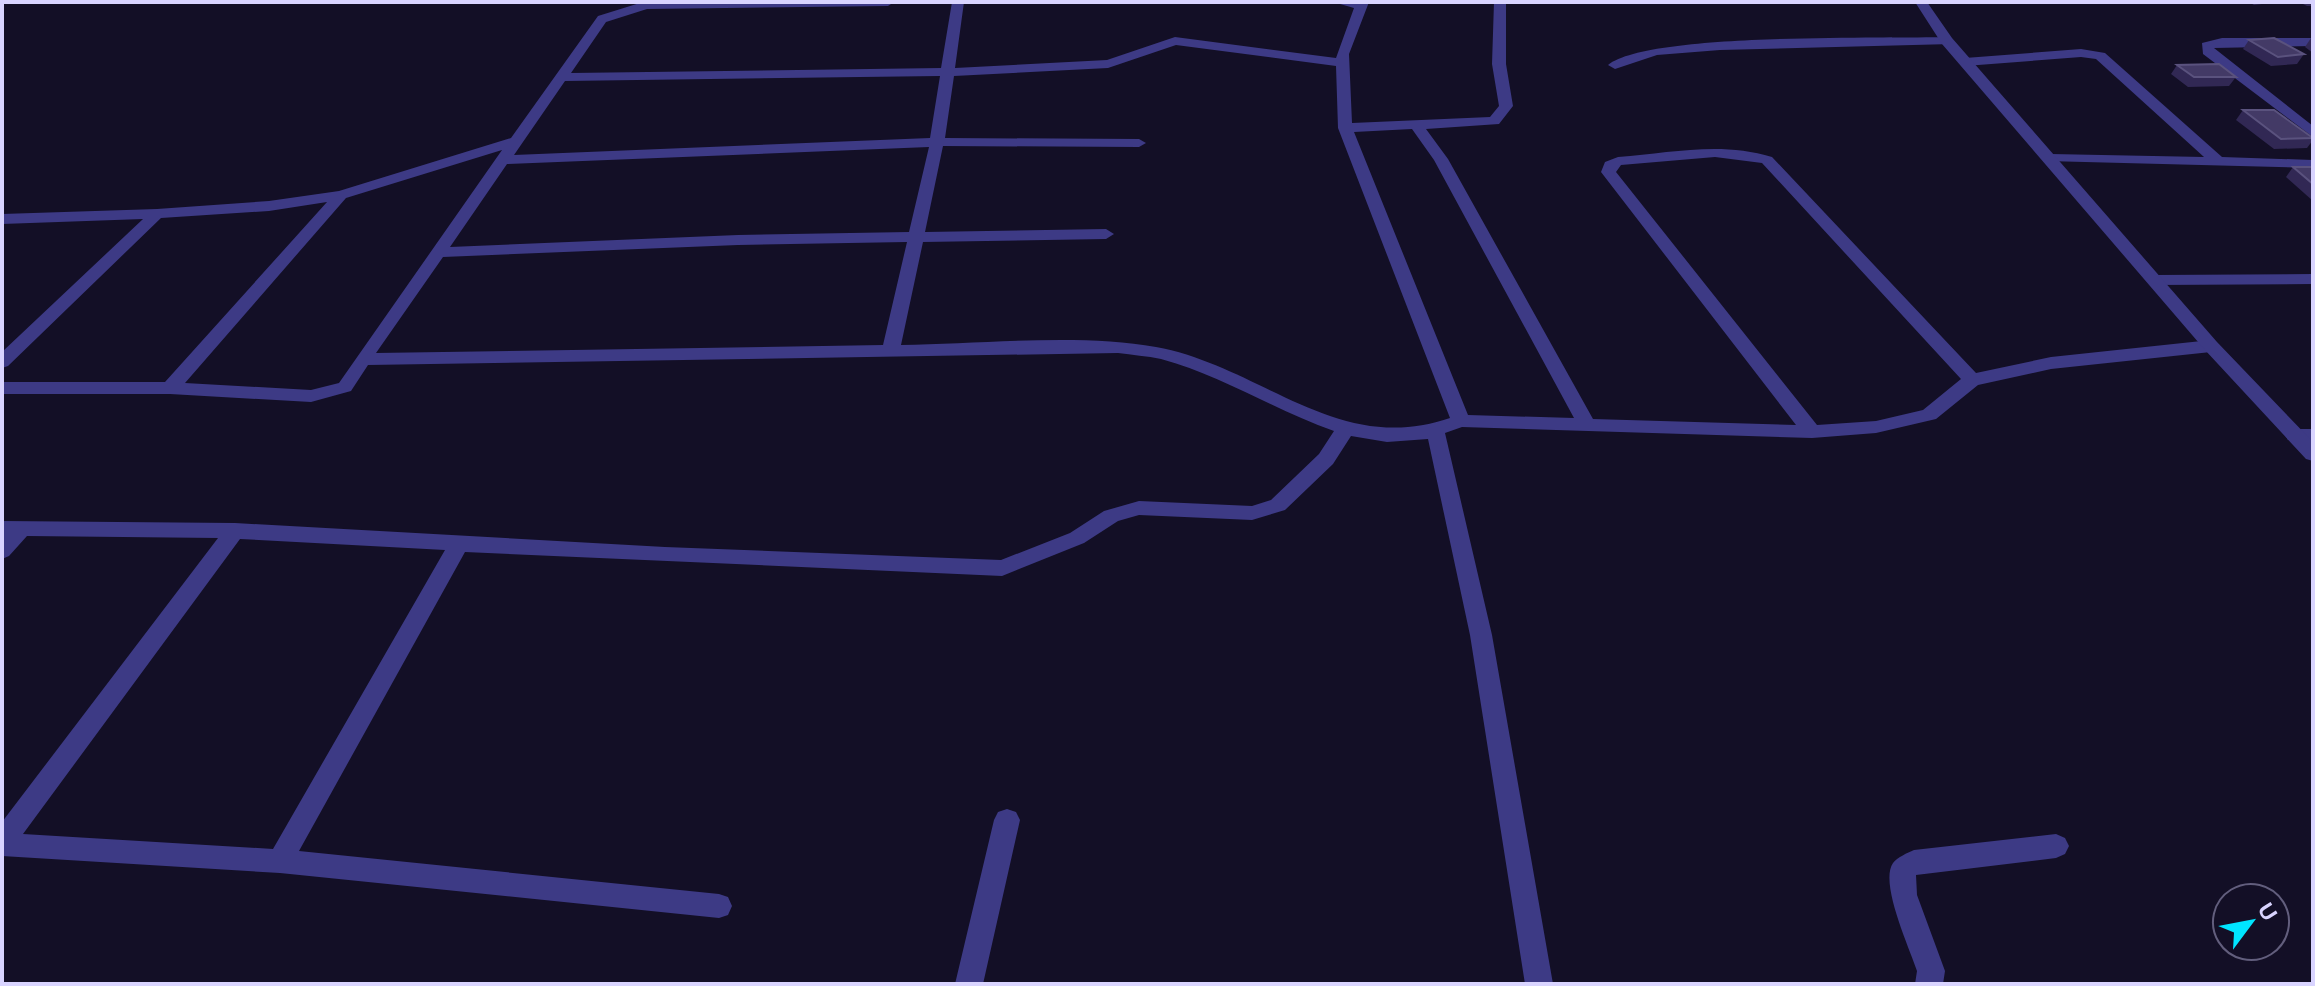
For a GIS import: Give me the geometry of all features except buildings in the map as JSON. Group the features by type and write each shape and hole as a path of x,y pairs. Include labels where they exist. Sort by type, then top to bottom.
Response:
{"street":[{"path":"2,388 170,388 321,396 350,382 363,359 602,19 631,5 888,2"},
{"path":"891,350 937,142 958,2"},
{"path":"1339,2 1362,4 1341,63 1345,128 1461,421"},
{"path":"1345,128 1494,121 1502,115 1506,106 1499,64 1500,2"},
{"path":"1921,2 1947,41 2211,346 2304,435 2313,454"},
{"path":"561,77 948,72 1108,64 1175,41 1341,63"},
{"path":"1615,65 1655,51 1720,46 1947,41"},
{"path":"2313,42 2222,42 2207,46 2208,51 2313,133"},
{"path":"1965,62 2081,53 2100,56 2217,161"},
{"path":"1416,125 1441,159 1587,425"},
{"path":"2,219 157,214 269,206 341,195 514,142"},
{"path":"502,160 937,142 1139,143"},
{"path":"1812,432 1608,172 1610,165 1618,161 1730,153 1755,155 1767,160 1972,380"},
{"path":"2051,158 2313,164"},
{"path":"170,388 341,195"},
{"path":"2,362 157,214"},
{"path":"438,252 916,236 1106,234"},
{"path":"2155,280 2313,279"},
{"path":"363,359 1118,347 1166,355 1345,430 1436,434 1461,421 1812,432 1910,421 1929,415 1972,380 2051,363 2211,346"},
{"path":"2,551 12,528 235,531 1002,568 1077,538 1111,516 1139,508 1252,513 1278,505 1326,459 1345,430"},
{"path":"1436,434 1481,635 1539,984"},
{"path":"2,843 235,531"},
{"path":"280,861 459,544"},
{"path":"969,984 1007,820"},
{"path":"2,843 280,861 719,906"},
{"path":"1929,984 1931,971 1904,895 1903,870 1914,862 2056,846"}]}
